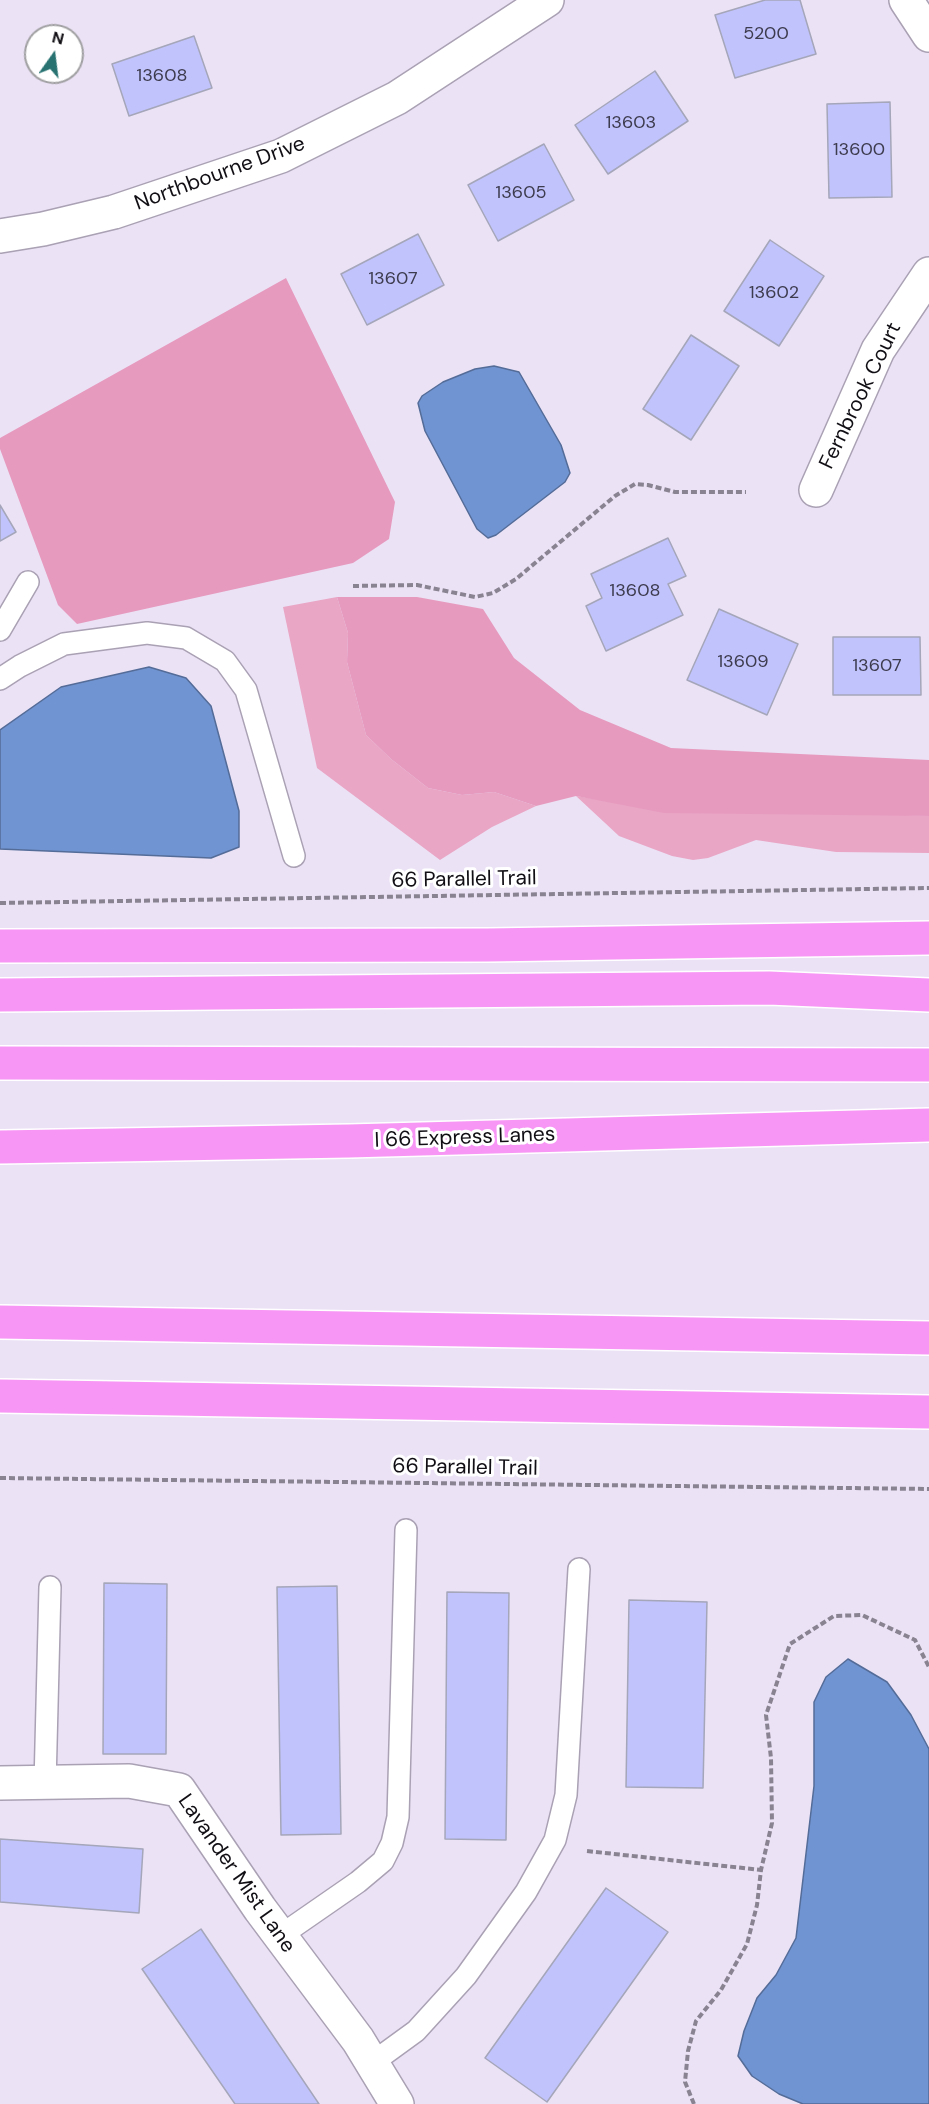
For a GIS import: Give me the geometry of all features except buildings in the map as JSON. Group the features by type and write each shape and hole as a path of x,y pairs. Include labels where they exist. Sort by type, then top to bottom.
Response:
{"highway":[{"path":"0,945 476,945 929,938"},
{"path":"0,995 769,988 929,995"},
{"path":"0,1063 929,1065"},
{"name":"I 66 Express Lanes","path":"0,1147 349,1142 929,1125"},
{"path":"0,1323 929,1338"},
{"path":"0,1396 929,1412"}],"street":[{"name":"Northbourne Drive","path":"0,236 43,230 114,212 281,156 397,98 547,0"},
{"path":"906,0 929,35"},
{"name":"Fernbrook Court","path":"816,490 878,350 929,274"},
{"name":"Lavander Mist Lane","path":"0,1783 129,1781 178,1790 372,2063 397,2104"}],"lane":[{"path":"0,630 27,582"},
{"path":"0,679 20,666 64,644 147,633 186,638 225,661 246,690 294,856"},
{"path":"280,1935 358,1882 383,1861 392,1843 398,1816 406,1530"},
{"path":"372,2063 416,2031 466,1976 526,1892 555,1840 566,1795 579,1569"},
{"path":"45,1784 50,1587"}],"path":[{"path":"353,586 417,585 475,597 493,593 516,579 599,509 635,484 675,492 746,492"},
{"name":"66 Parallel Trail","path":"0,903 929,888"},
{"name":"66 Parallel Trail","path":"0,1478 929,1489"},
{"path":"694,2104 685,2082 688,2051 696,2021 720,1990 747,1944 757,1905 761,1870 772,1823 771,1758 766,1715 790,1644 834,1616 862,1615 915,1641 929,1667"},
{"path":"587,1851 761,1870"}],"shaded area":[{"path":"286,278 395,502 389,539 353,563 77,624 58,605 0,449 0,438"},
{"path":"337,597 348,633 347,662 366,735 391,759 428,788 462,795 494,792 536,806 492,827 440,860 317,768 283,607"},
{"path":"337,597 417,597 483,609 514,658 580,710 671,748 929,760 929,816 664,813 576,796 536,806 494,792 462,795 428,788 391,759 366,735 347,662 348,633"},
{"path":"576,796 614,802 929,816 929,853 836,852 756,840 708,858 693,860 672,856 619,836"}],"water":[{"path":"494,366 519,372 561,445 570,473 565,482 496,535 488,538 477,529 425,431 418,403 422,396 443,382 475,369"},
{"path":"149,667 186,678 211,706 239,811 239,847 211,858 0,849 0,730 61,687"},
{"path":"848,1659 887,1682 911,1715 929,1749 929,2104 803,2104 779,2094 752,2076 738,2056 744,2031 757,1998 776,1975 796,1938 814,1786 814,1702 826,1677"}]}
